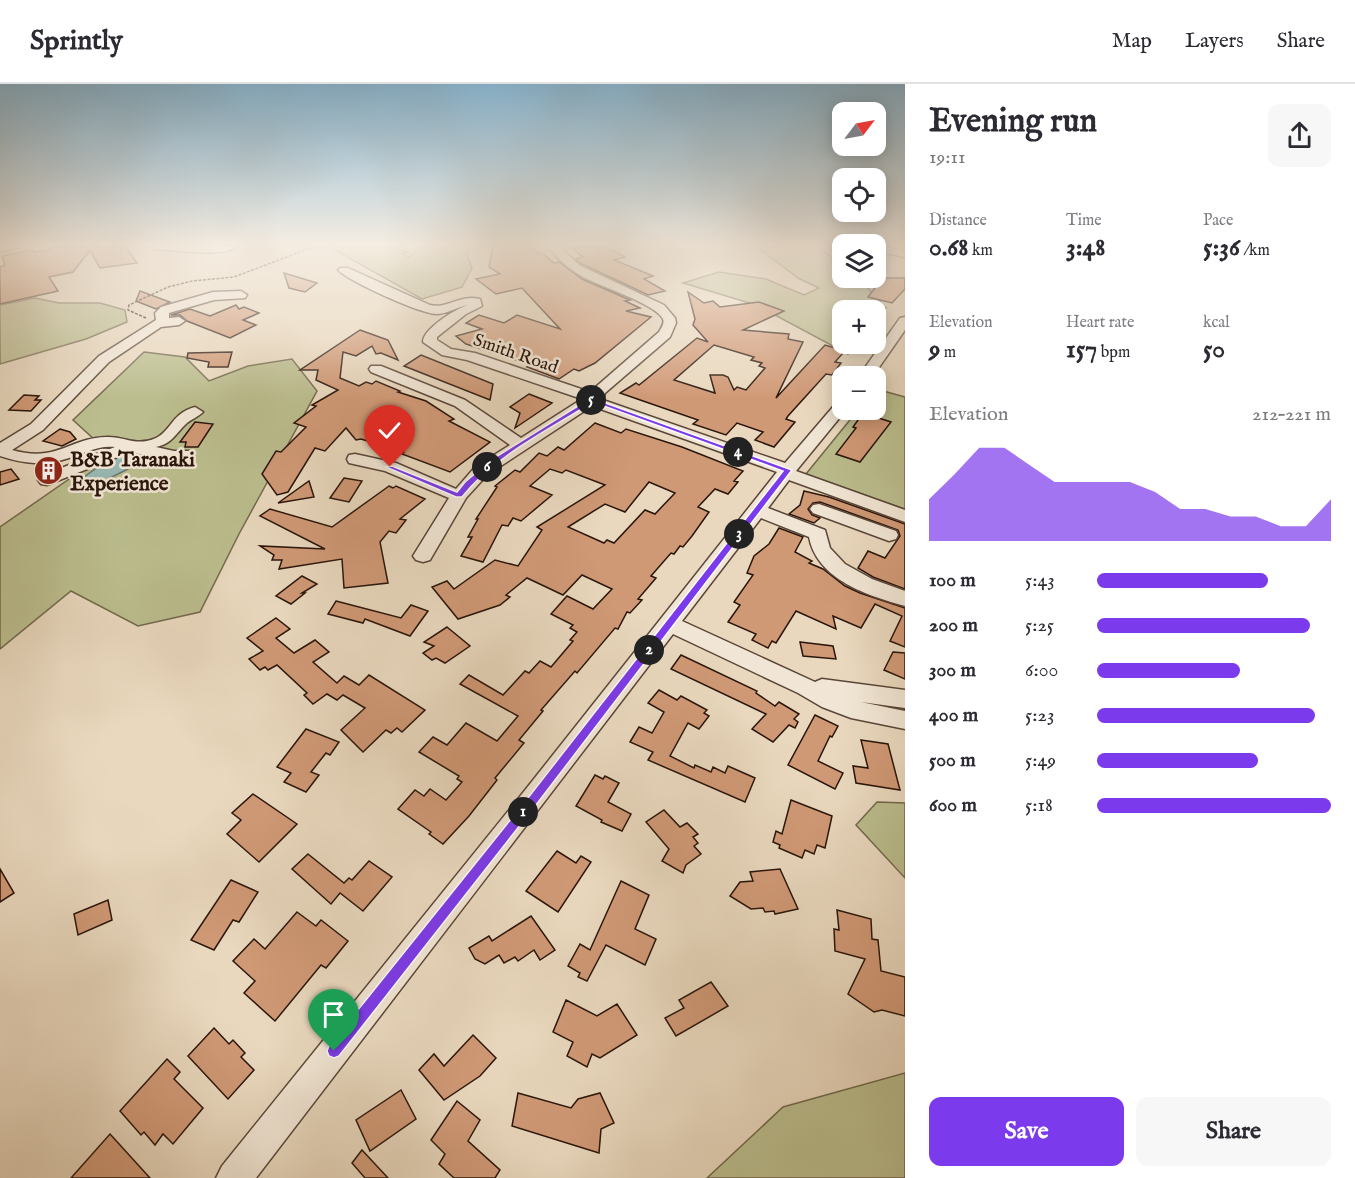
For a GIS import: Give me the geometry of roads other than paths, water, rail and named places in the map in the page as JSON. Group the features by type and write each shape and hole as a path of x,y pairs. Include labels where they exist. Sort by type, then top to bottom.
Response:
{"street":[{"path":"160,322 160,313 165,310 209,297"},
{"name":"Smith Road","path":"402,297 428,309 446,308 465,301 476,302 476,306 462,311 429,338 430,342 447,352 470,357 594,398 597,403 905,516"},
{"path":"423,556 459,496 481,471 594,398 599,390 665,334 670,323 669,318 653,304 638,297"},
{"path":"0,451 37,427 104,359 160,322 179,321"},
{"path":"874,366 902,329"},
{"path":"376,369 460,403 485,423 521,445"},
{"path":"47,480 90,461 131,447 163,441 182,419 195,412"},
{"path":"234,1178 832,417"},
{"path":"0,451 33,460 51,459 82,446 105,441 174,456 184,454"},
{"path":"355,459 390,467 459,496"},
{"path":"819,509 889,535"},
{"path":"757,510 818,534"},
{"path":"818,534 841,517"},
{"path":"818,534 818,545 839,571 905,598"},
{"path":"669,624 806,687 830,701 851,709 905,720"},
{"path":"806,687 905,699"}],"water":[{"path":"128,453 142,453 144,461 96,485 84,485 80,480 102,464"}],"place":[{"name":"B&B Taranaki Experience","path":"49,471"}]}
